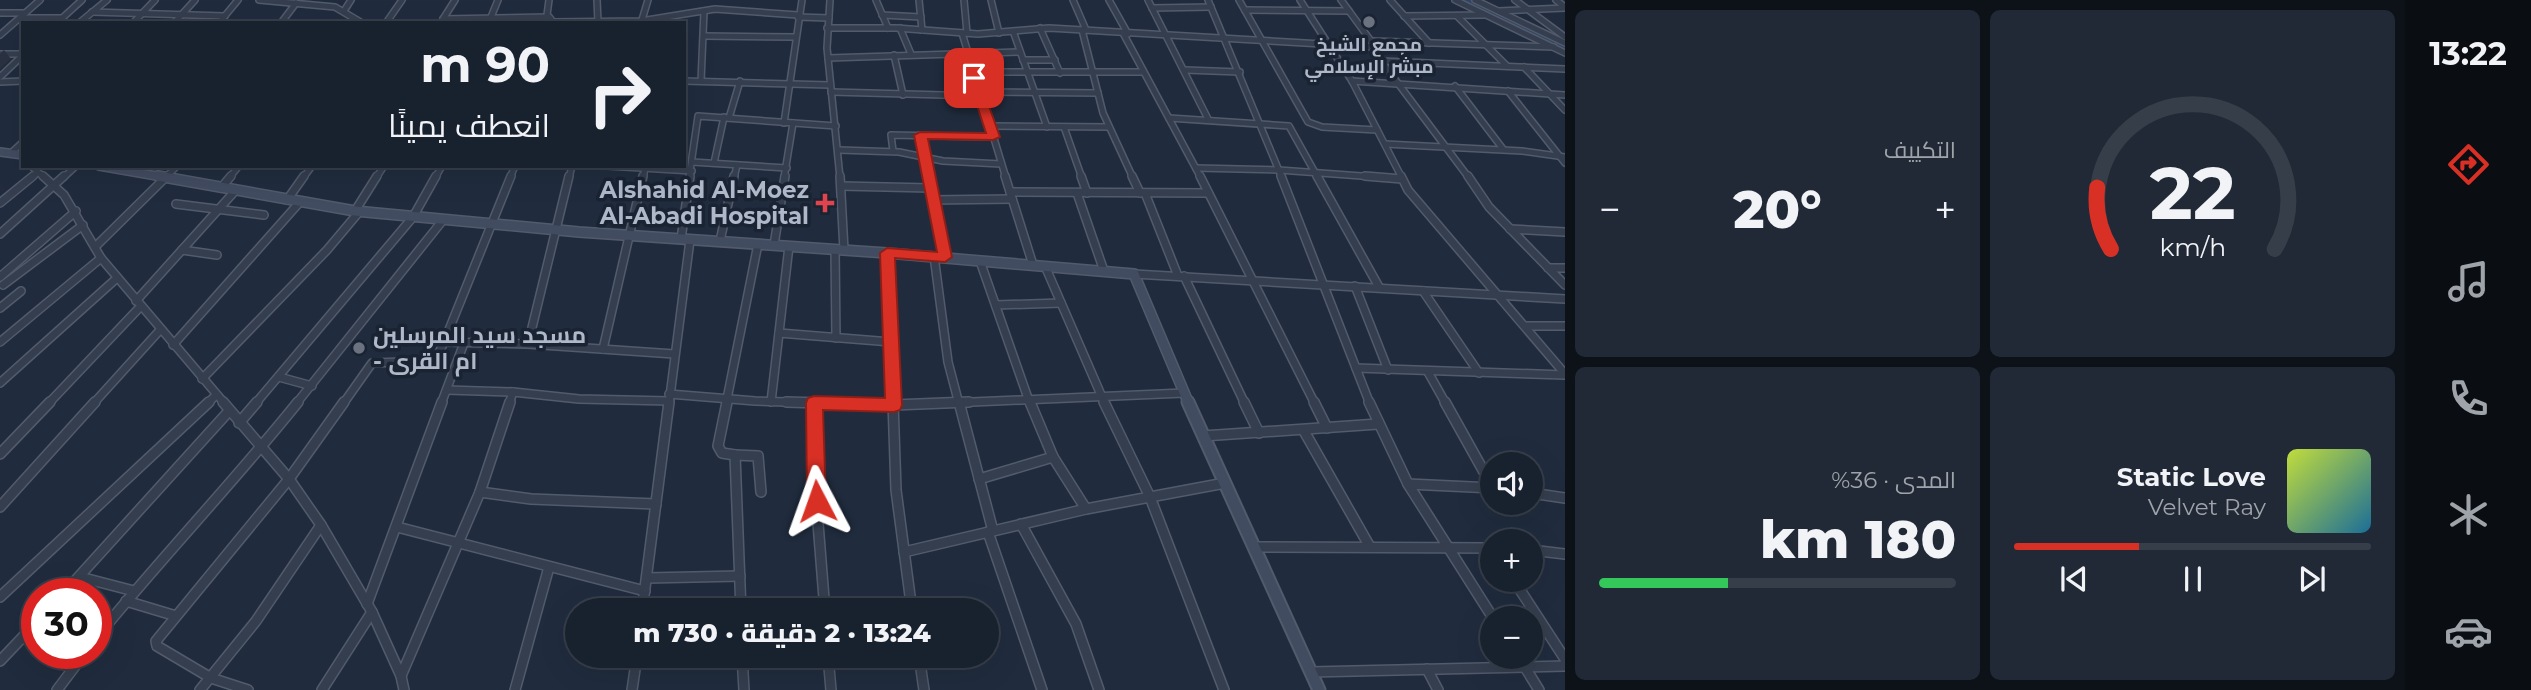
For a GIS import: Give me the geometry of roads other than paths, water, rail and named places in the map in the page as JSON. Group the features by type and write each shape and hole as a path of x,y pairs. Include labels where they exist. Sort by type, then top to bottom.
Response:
{"street":[{"path":"0,35 40,0"},
{"path":"20,18 59,21 82,0"},
{"path":"81,21 107,0"},
{"path":"134,21 155,0"},
{"path":"176,21 195,0"},
{"path":"221,21 238,0"},
{"path":"259,0 318,2 344,11 358,21"},
{"path":"344,11 351,0"},
{"path":"387,21 402,0"},
{"path":"442,21 455,0"},
{"path":"489,21 498,0"},
{"path":"442,21 551,21 549,0"},
{"path":"597,0 601,21"},
{"path":"641,21 648,0"},
{"path":"784,122 802,0"},
{"path":"830,0 828,58 841,186 836,338"},
{"path":"876,0 888,28"},
{"path":"919,0 922,30"},
{"path":"964,0 966,52 1033,265"},
{"path":"991,0 999,33"},
{"path":"1073,0 1084,30 1097,93 1109,127 1259,433"},
{"path":"1109,0 1143,72 1196,168 1327,428"},
{"path":"1148,0 1208,119"},
{"path":"1239,0 1308,122 1322,127 1377,130"},
{"path":"1300,0 1352,81 1412,195 1500,295 1565,375"},
{"path":"1341,0 1382,61 1448,147 1489,207 1565,285"},
{"path":"1390,0 1429,43"},
{"path":"1455,0 1565,53"},
{"path":"1475,0 1565,43"},
{"path":"1515,0 1565,37"},
{"path":"1556,0 1565,7"},
{"path":"282,21 296,3"},
{"path":"1152,8 1210,4 1240,72 1378,424 1408,484 1485,606"},
{"path":"1497,11 1565,7"},
{"path":"647,21 705,11 730,10 829,18"},
{"path":"1245,10 1349,11"},
{"path":"701,80 705,11"},
{"path":"92,12 225,16"},
{"path":"0,13 26,13"},
{"path":"882,15 921,17"},
{"path":"1404,16 1486,15"},
{"path":"346,21 349,16"},
{"path":"1457,16 1507,66"},
{"path":"827,29 900,28 999,33 1040,28 1262,43 1429,43 1554,47"},
{"path":"900,28 911,54"},
{"path":"1040,28 1060,73"},
{"path":"1013,31 1047,127"},
{"path":"1556,32 1565,31"},
{"path":"704,36 795,37"},
{"path":"828,58 1020,52"},
{"path":"0,54 21,55"},
{"path":"894,55 903,95"},
{"path":"21,57 0,79 21,81"},
{"path":"1023,60 1055,60"},
{"path":"1382,61 1565,69"},
{"path":"1524,67 1565,110"},
{"path":"1185,70 1240,72"},
{"path":"972,72 1143,72"},
{"path":"0,88 8,81"},
{"path":"686,81 791,83 903,95 1097,93"},
{"path":"714,163 726,117 740,81"},
{"path":"1352,81 1565,95"},
{"path":"1455,86 1503,149"},
{"path":"1507,91 1565,163"},
{"path":"644,598 674,354 697,117 836,127"},
{"path":"1169,118 1289,126 1379,287"},
{"path":"774,245 793,123"},
{"path":"990,127 1109,127"},
{"path":"1064,127 1087,193"},
{"path":"893,151 891,135 993,137"},
{"path":"920,135 945,257"},
{"path":"3,153 21,143"},
{"path":"1385,144 1503,149 1562,157"},
{"path":"839,150 893,151 925,157 1001,164"},
{"path":"3,153 21,155"},
{"path":"692,162 787,168"},
{"path":"720,241 737,165"},
{"path":"32,168 36,174 56,186 76,211 101,258 289,479 321,525 369,608 401,676 404,690"},
{"path":"0,234 74,168"},
{"path":"111,168 299,203 357,212 443,220 629,236 945,257 1134,274 1565,299"},
{"path":"94,247 175,168"},
{"path":"221,188 237,168"},
{"path":"287,201 311,168"},
{"path":"202,379 327,250 357,212 383,168"},
{"path":"239,423 413,217 441,168"},
{"path":"248,690 211,678 156,644 289,479 372,363 435,361 514,168"},
{"path":"528,344 571,168"},
{"path":"603,349 645,168 692,171"},
{"path":"1196,168 1279,170 1402,179"},
{"path":"0,203 36,174"},
{"path":"841,186 930,187"},
{"path":"0,454 138,304 235,191"},
{"path":"932,200 1077,192 1208,193"},
{"path":"1077,192 1104,271"},
{"path":"173,345 299,203"},
{"path":"176,204 264,215"},
{"path":"0,277 76,211"},
{"path":"112,618 261,448 443,220"},
{"path":"1,285 83,225"},
{"path":"1510,229 1565,232"},
{"path":"758,244 718,449 722,453 758,456 761,492"},
{"path":"771,402 789,246"},
{"path":"182,250 217,255"},
{"path":"887,253 896,491 910,598"},
{"path":"934,257 945,343 990,531 1042,690"},
{"path":"0,342 101,258"},
{"path":"981,261 1028,399 1053,457 1086,509"},
{"path":"1045,266 1101,395 1150,497 1224,690"},
{"path":"1547,268 1565,268"},
{"path":"1134,274 1203,436 1319,690"},
{"path":"0,383 117,278"},
{"path":"0,308 22,290 1,285"},
{"path":"1355,286 1388,370"},
{"path":"1423,291 1479,373"},
{"path":"996,305 1061,303"},
{"path":"1525,326 1565,326"},
{"path":"0,507 160,330"},
{"path":"779,333 891,342"},
{"path":"444,342 528,344 674,354"},
{"path":"322,690 369,608 464,343"},
{"path":"1356,368 1565,375"},
{"path":"1428,372 1480,465"},
{"path":"279,377 312,386"},
{"path":"447,390 579,399 669,397 894,405 1184,393"},
{"path":"401,676 480,492 513,393"},
{"path":"0,597 216,395"},
{"path":"814,403 814,473 824,598"},
{"path":"134,591 80,577 229,411"},
{"path":"1203,436 1378,424"},
{"path":"1304,430 1370,547"},
{"path":"734,455 741,598"},
{"path":"979,479 1053,457"},
{"path":"904,552 1086,509 1225,483"},
{"path":"1408,484 1480,487"},
{"path":"480,492 531,499 656,504"},
{"path":"1543,495 1565,498"},
{"path":"1021,524 1076,624 1099,690"},
{"path":"200,690 256,621 321,525"},
{"path":"397,527 645,591"},
{"path":"1255,547 1480,548"},
{"path":"1543,552 1565,554"},
{"path":"515,690 549,567"},
{"path":"647,578 740,576"},
{"path":"1521,592 1565,659"},
{"path":"126,601 176,616"},
{"path":"0,661 21,639"},
{"path":"1543,667 1565,666"},
{"path":"632,690 635,668"},
{"path":"743,668 744,690"},
{"path":"829,668 831,690"},
{"path":"921,668 924,690"},
{"path":"1311,672 1480,668"},
{"path":"57,690 73,669"},
{"path":"1427,669 1438,690"},
{"path":"1526,669 1539,690"}],"waterway":[{"path":"1467,0 1565,47"}],"place":[{"name":"مجمع الشيخ مبشر الإسلامي","path":"1369,22"},
{"name":"Alshahid Al-Moez Al-Abadi Hospital","path":"825,203"},
{"name":"مسجد سيد المرسلين - ام القرى","path":"359,348"}]}
